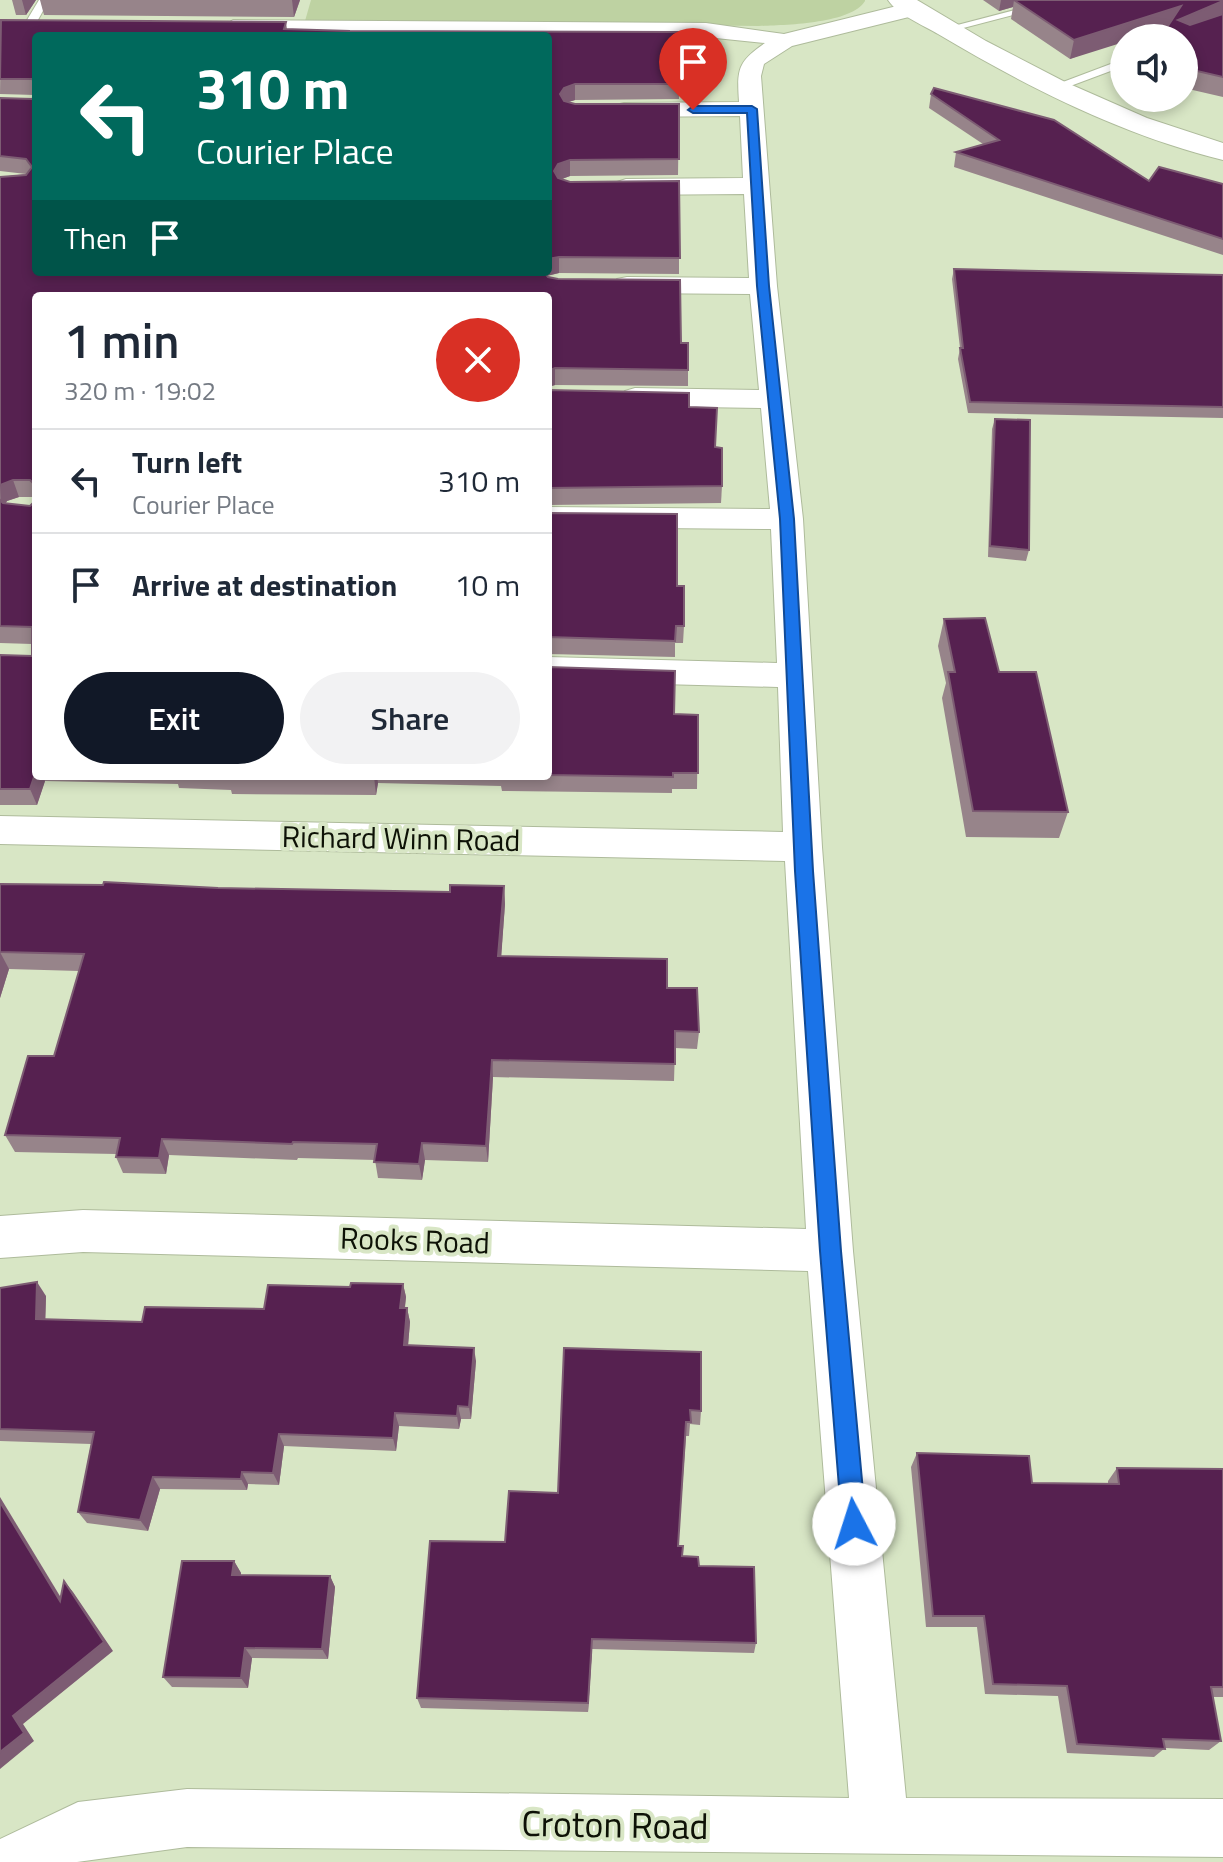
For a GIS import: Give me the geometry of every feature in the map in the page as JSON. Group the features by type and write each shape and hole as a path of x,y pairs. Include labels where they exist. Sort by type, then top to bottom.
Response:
{"street":[{"path":"880,1827 830,1251 803,847 787,519 763,286 749,76 754,61 784,41 906,4 1053,88 1116,117 1223,152"},
{"path":"22,25 61,25"},
{"path":"218,27 343,32 706,30 784,41"},
{"path":"605,110 752,109"},
{"path":"601,187 758,186"},
{"path":"606,285 763,286"},
{"path":"603,397 775,399"},
{"path":"552,517 787,519"},
{"path":"552,669 793,675"},
{"name":"Richard Winn Road","path":"0,830 803,847"},
{"name":"Rooks Road","path":"0,1237 83,1231 830,1251"},
{"name":"Croton Road","path":"16,1862 78,1831 187,1818 1223,1828"}],"lane":[{"path":"22,25 44,0"},
{"path":"948,29 1066,0"},
{"path":"1053,88 1110,67"}],"green space":[{"path":"311,0 865,1 857,9 832,19 759,26 305,21"}],"building":[{"path":"1014,0 1223,0 1178,20 1188,24 1169,24 1181,6 1124,24 1110,24 1110,29 1074,40"},
{"path":"1223,14 1223,77 1198,71 1198,24 1193,24"},
{"path":"1,20 286,22 284,29 350,31 678,32 679,84 575,84 564,88 560,94 564,101 575,104 679,104 679,159 570,160 558,164 554,171 558,178 570,182 679,181 680,258 552,258 552,32 32,32 32,79 0,79"},
{"path":"934,88 1054,120 1149,181 1159,167 1223,184 1223,239 956,152 999,140 931,94"},
{"path":"0,98 32,99 32,167 26,159 0,156"},
{"path":"32,167 32,276 547,276 558,279 680,280 681,343 688,343 688,370 552,369 552,292 32,292 32,482 13,480 0,485 0,177 26,175"},
{"path":"954,269 1223,275 1223,407 970,402 960,348 963,348"},
{"path":"552,390 689,393 689,407 717,408 715,447 722,448 722,486 552,488"},
{"path":"995,419 1030,420 1029,550 990,546"},
{"path":"0,500 32,504 32,627 0,626"},
{"path":"552,513 677,514 677,586 684,586 684,626 676,626 675,641 552,637"},
{"path":"985,618 999,672 1036,672 1068,812 973,811 948,672 955,672 944,619"},
{"path":"0,655 32,656 33,780 30,789 0,789"},
{"path":"552,667 675,671 674,714 698,715 698,773 673,773 673,777 552,775"},
{"path":"104,882 218,888 450,892 450,885 504,886 498,956 667,959 667,988 697,988 699,1032 675,1031 675,1064 492,1060 486,1146 422,1143 419,1164 374,1162 377,1144 293,1142 162,1139 159,1158 116,1157 120,1138 5,1135 28,1056 54,1056 84,954 0,952 0,884 103,885"},
{"path":"37,1282 36,1319 142,1322 145,1307 264,1309 268,1285 350,1287 351,1283 403,1284 400,1308 407,1308 404,1345 474,1348 469,1407 458,1406 457,1416 395,1413 393,1438 279,1434 273,1473 242,1472 241,1479 153,1477 140,1520 78,1512 94,1432 0,1429 0,1288"},
{"path":"564,1348 701,1352 701,1411 690,1410 691,1422 686,1422 678,1546 683,1546 682,1556 698,1557 699,1566 754,1567 756,1643 592,1639 588,1703 417,1698 430,1541 505,1542 509,1491 558,1493"},
{"path":"917,1453 1029,1456 1032,1483 1119,1484 1117,1468 1223,1469 1223,1687 1211,1687 1221,1741 1163,1739 1165,1749 1077,1744 1067,1686 993,1684 984,1616 933,1616"},
{"path":"0,1502 60,1601 64,1581 104,1642 13,1716 24,1733 0,1752"},
{"path":"182,1561 234,1561 232,1575 330,1576 322,1649 245,1648 241,1678 163,1677"}],"route":[{"path":"693,110 752,109 763,286 787,519 804,871 830,1251 854,1524"}]}
